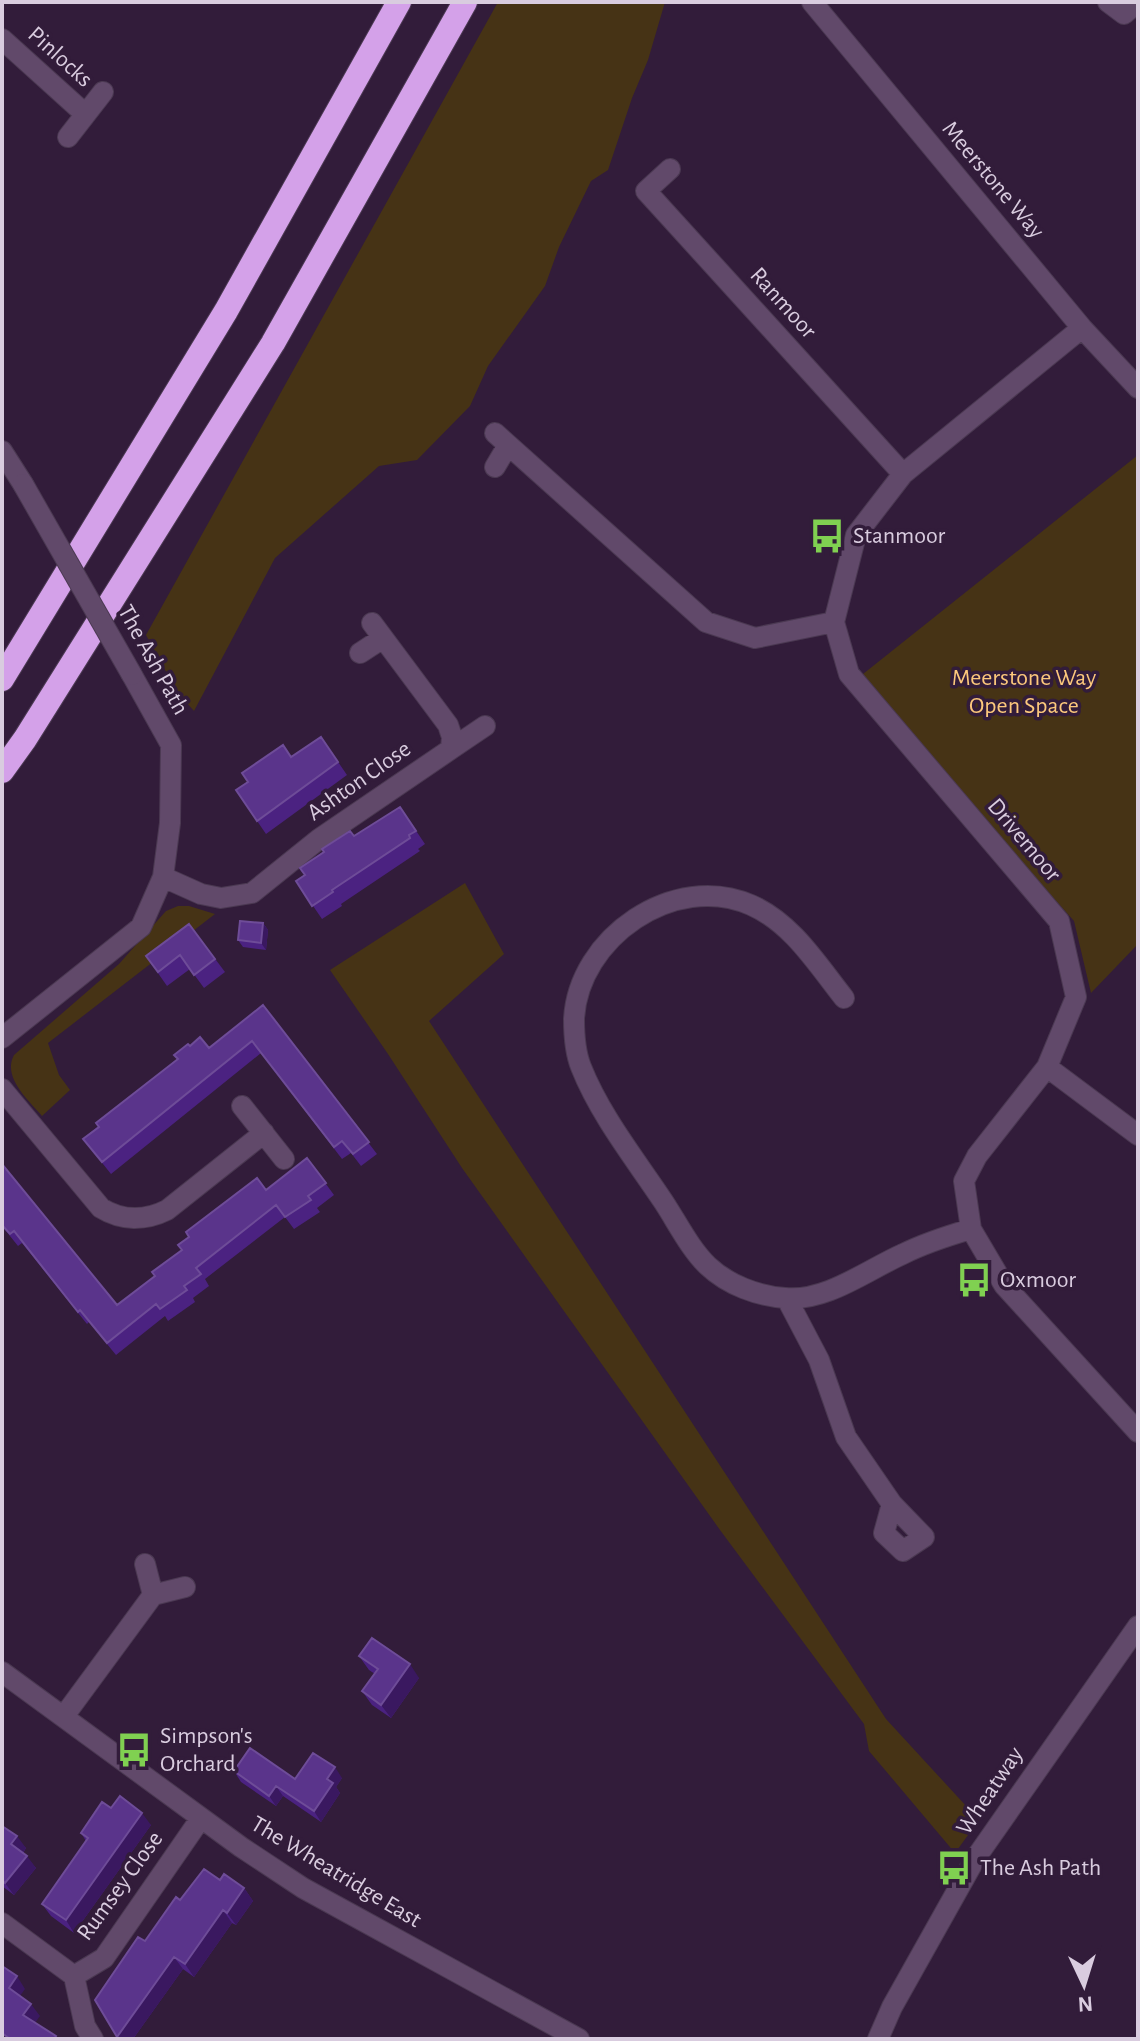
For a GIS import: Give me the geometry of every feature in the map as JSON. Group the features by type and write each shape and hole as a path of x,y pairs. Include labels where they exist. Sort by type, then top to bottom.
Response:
{"highway":[{"path":"2,679 226,311 399,2"},
{"path":"2,771 273,343 465,2"}],"street":[{"name":"Meerstone Way","path":"812,2 1082,328 1138,388"},
{"path":"1123,6 1138,31"},
{"name":"Pinlocks","path":"2,39 84,113"},
{"path":"68,137 103,92"},
{"name":"Ranmoor","path":"670,169 646,191 903,474"},
{"path":"495,467 501,439 706,622 755,638 834,622 856,535 903,474 1082,328"},
{"name":"The Ash Path","path":"2,451 171,745 170,823 163,877 141,927 2,1038"},
{"name":"Drivemoor","path":"834,622 849,674 1059,921 1076,997 1047,1067 977,1156 964,1181 971,1229 1004,1285 1138,1432"},
{"name":"Ashton Close","path":"163,877 201,894 221,898 252,893 319,839 451,749 452,737 448,725 378,631 360,653"},
{"path":"451,749 485,726"},
{"path":"844,998 793,934 750,905 720,897 692,896 664,903 635,918 607,942 579,991 574,1018 576,1050 582,1069 608,1117 679,1226 706,1265 727,1281 758,1293 787,1299 820,1293 942,1237 971,1229"},
{"path":"1047,1067 1138,1135"},
{"path":"2,1089 101,1208 120,1217 151,1217 167,1210 264,1133"},
{"path":"242,1106 284,1159"},
{"path":"787,1299 819,1360 846,1437 892,1504"},
{"path":"145,1564 153,1595"},
{"path":"64,1716 153,1595 185,1587"},
{"name":"Wheatway","path":"878,2039 892,2007 975,1859 1138,1626"},
{"name":"The Wheatridge East","path":"2,1672 201,1818 303,1888 579,2039"},
{"name":"Rumsey Close","path":"2,1923 74,1976 104,1958 201,1818"},
{"path":"74,1976 85,2026 93,2039"}],"green space":[{"path":"498,2 665,2 648,60 608,170 591,181 559,247 545,286 488,366 470,406 417,460 379,466 275,558 194,711 177,692 146,635"},
{"name":"Meerstone Way Open Space","path":"1138,455 1138,944 1091,993 1074,921 858,678"},
{"path":"465,883 504,954 429,1021 886,1719 979,1820 955,1853 869,1751 864,1724 720,1530 462,1168 330,970"},
{"path":"178,906 215,914 48,1043 59,1075 70,1090 42,1116 14,1080 11,1063 14,1055 119,964 166,911"}],"building":[{"path":"321,737 338,762 257,821 236,790 248,782 242,773 283,745 291,757"},
{"path":"400,807 416,831 409,835 410,838 312,906 296,881 305,875 300,868 350,831 354,836"},
{"path":"240,921 263,923 261,943 238,940"},
{"path":"189,924 215,959 194,975 180,955 158,972 146,956"},
{"path":"263,1005 369,1142 353,1154 342,1141 334,1147 252,1041 102,1162 83,1139 99,1127 96,1123 178,1059 174,1055 188,1044 190,1046 200,1037 209,1048"},
{"path":"307,1158 326,1183 308,1196 311,1200 285,1217 276,1205 196,1268 201,1274 184,1286 187,1290 160,1309 156,1304 107,1343 80,1310 78,1312 14,1231 10,1234 2,1225 2,1164 117,1305 155,1276 152,1272 182,1250 178,1245 189,1237 186,1232 257,1178 266,1190"},
{"path":"372,1638 410,1664 381,1705 362,1691 378,1669 359,1656"},
{"path":"250,1748 295,1779 313,1753 335,1767 327,1779 333,1783 314,1811 276,1786 269,1796 234,1771"},
{"path":"120,1796 142,1813 66,1920 42,1904 88,1838 81,1833 102,1802 111,1808"},
{"path":"2,1826 17,1836 11,1844 27,1856 5,1883 2,1880"},
{"path":"204,1869 220,1880 224,1874 244,1888 227,1913 223,1910 185,1964 174,1957 117,2037 95,2000 138,1937 145,1941 176,1897 180,1900"},
{"path":"2,1966 17,1976 9,1988 31,2004 23,2015 56,2036 54,2039 10,2039 2,2033"}],"place":[{"name":"Stanmoor","path":"827,536"},
{"name":"Oxmoor","path":"974,1280"},
{"name":"Simpson's Orchard","path":"134,1750"},
{"name":"The Ash Path","path":"954,1868"}]}
